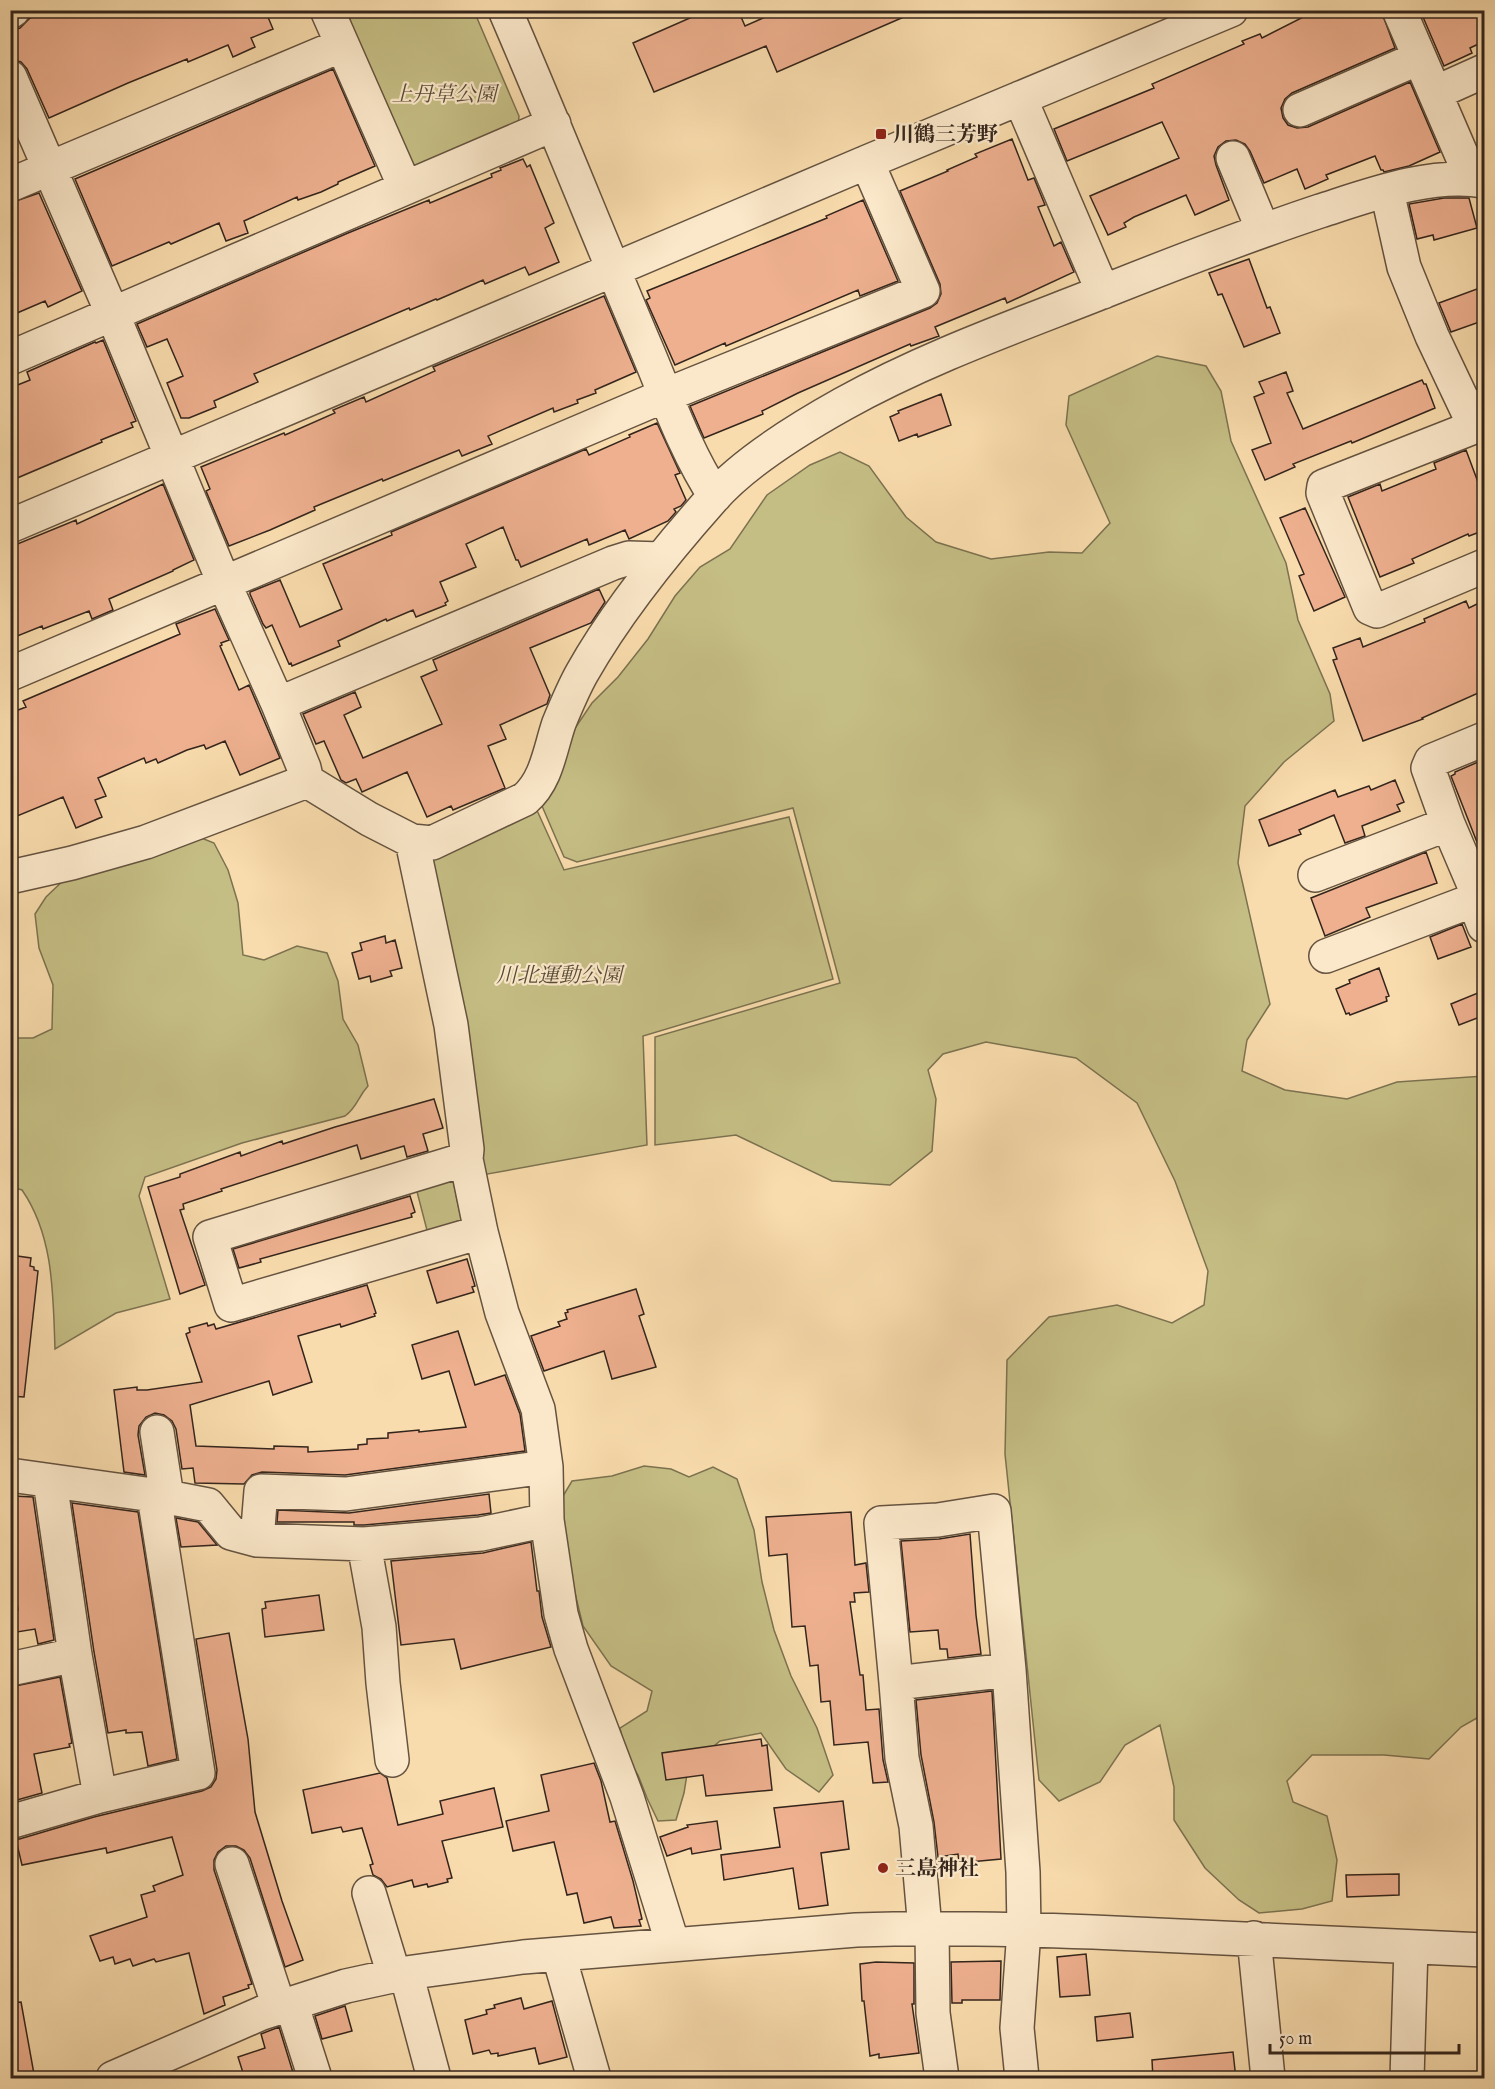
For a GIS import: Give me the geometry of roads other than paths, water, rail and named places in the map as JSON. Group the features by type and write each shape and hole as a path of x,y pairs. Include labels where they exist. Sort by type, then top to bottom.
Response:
{"street":[{"path":"327,10 405,188"},
{"path":"505,10 666,395 703,478 715,496"},
{"path":"10,526 613,269 1231,10"},
{"path":"306,781 369,819 412,841 432,843 525,799 531,794 543,774 568,700 581,674 661,559 715,496 744,468 810,424 846,402 947,353 1263,230 1387,191 1439,180 1478,180 1435,93 1399,10"},
{"path":"10,185 342,45"},
{"path":"1300,110 1419,58"},
{"path":"1435,93 1485,71"},
{"path":"10,77 113,315 224,583 278,704 304,768 306,781"},
{"path":"1020,98 1103,292"},
{"path":"10,358 554,124"},
{"path":"1233,158 1263,230"},
{"path":"10,674 666,395 923,291 867,162"},
{"path":"1387,191 1404,267 1432,336 1478,422 1324,486 1323,493 1370,608 1377,611 1485,566"},
{"path":"278,704 613,563 629,558 661,559"},
{"path":"1326,956 1480,902 1428,768 1431,761 1485,738"},
{"path":"10,877 90,859 146,842 306,781"},
{"path":"1315,875 1448,824"},
{"path":"412,841 451,1024 467,1149 466,1159 481,1232 502,1313 538,1409 546,1467 547,1520 561,1614 571,1649 627,1797 673,1945"},
{"path":"466,1159 210,1237 231,1305 481,1232"},
{"path":"10,1822 100,1796 198,1773 160,1497 157,1432"},
{"path":"257,1540 261,1491 346,1494 546,1467"},
{"path":"10,1475 208,1505 231,1533 257,1540 364,1544 481,1534 547,1520"},
{"path":"50,1481 75,1655 100,1796"},
{"path":"942,2079 933,2013 928,1929 916,1826 902,1758 881,1523 938,1520 993,1511 1009,1670 1023,1872 1024,1930 1017,2028 1022,2079"},
{"path":"364,1544 379,1627 392,1760"},
{"path":"10,1669 75,1655"},
{"path":"896,1683 1009,1670"},
{"path":"232,1864 315,2079"},
{"path":"369,1893 400,1974 434,2079"},
{"path":"113,2079 285,2005 346,1986 400,1974 482,1962 856,1930 928,1929 1254,1938 1485,1950"},
{"path":"1254,1938 1268,2079"},
{"path":"1407,2079 1412,1947"},
{"path":"558,1956 594,2079"}],"place":[{"name":"川鶴三芳野","path":"881,134"},
{"name":"三島神社","path":"883,1868"}],"park label":[{"name":"上丹草公園","path":"444,94"},
{"name":"川北運動公園","path":"559,975"}]}
